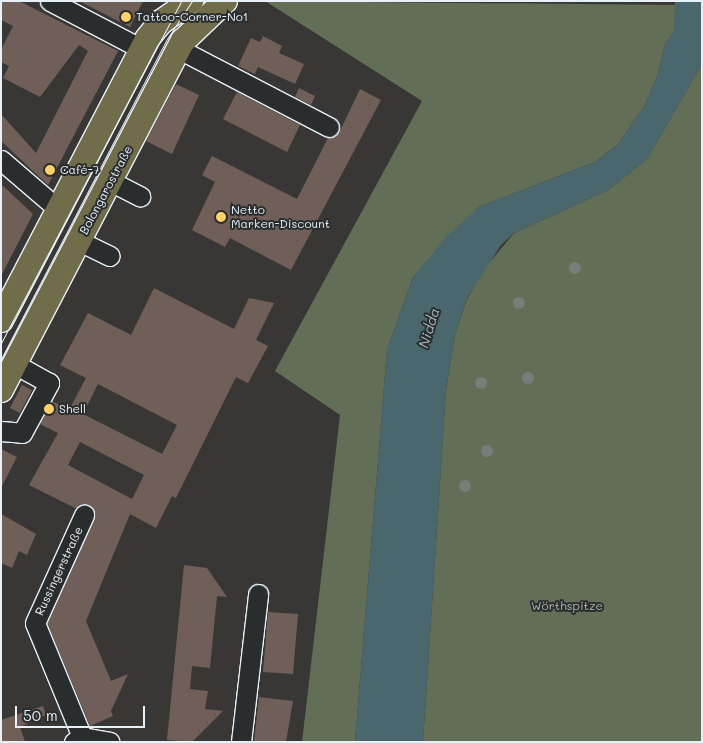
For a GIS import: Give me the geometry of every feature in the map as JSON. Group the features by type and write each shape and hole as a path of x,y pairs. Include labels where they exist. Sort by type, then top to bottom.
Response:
{"main road":[{"path":"1,320 147,40 162,1"},
{"path":"147,40 191,1"},
{"path":"181,45 208,1"},
{"name":"Bolongarostraße","path":"1,390 181,45 225,1"}],"street":[{"path":"50,1 147,40"},
{"path":"181,45 329,127"},
{"path":"1,160 58,209"},
{"path":"110,181 140,196"},
{"path":"79,241 110,256"},
{"path":"1,431 22,432 49,383 15,364"},
{"name":"Russingerstraße","path":"84,515 35,623 78,740 110,742"},
{"path":"241,742 258,594"}],"green space":[{"path":"265,1 676,5 674,31 665,45 658,74 644,107 617,145 595,162 479,207 413,277 387,350 355,742 302,742 340,415 275,371 422,101"},
{"name":"Wörthspitze","path":"702,64 702,742 423,742 446,390 455,334 467,299 485,268 514,233 608,190 647,159"}],"water":[{"name":"Nidda","path":"675,1 702,1 702,64 647,159 608,190 514,233 501,245 467,298 455,334 446,390 423,742 355,742 387,350 413,277 447,236 479,207 595,162 617,145 644,107 658,74 665,45 674,31"}],"building":[{"path":"1,1 19,1 118,51 48,185 1,141 1,114 36,153 88,51 79,45 40,97 3,78 9,66 1,62 1,50 13,26 1,20"},
{"path":"79,1 143,1 130,27"},
{"path":"263,36 282,46 279,53 304,64 295,84 258,67 255,74 238,66 251,38 260,42"},
{"path":"176,84 199,95 172,154 146,141"},
{"path":"299,88 315,96 311,105 295,97"},
{"path":"360,89 381,100 291,270 230,238 225,247 192,230 215,182 202,175 212,156 297,199 328,138 339,133"},
{"path":"237,92 300,125 287,152 223,119"},
{"path":"1,184 33,214 1,276"},
{"path":"154,288 234,329 249,298 274,303 256,340 268,346 248,383 236,377 176,498 172,496 156,528 130,514 86,621 111,681 128,674 111,711 113,716 90,726 47,623 95,513 88,505 75,508 29,485 58,433 40,424 52,401 69,410 86,378 60,365 88,313 131,335","holes":["98,384 177,425 162,454 83,414","80,442 144,475 132,499 68,465"]},
{"path":"22,385 32,390 20,413 10,408"},
{"path":"1,449 17,457 1,488"},
{"path":"1,514 36,534 27,555 19,551 12,568 1,563"},
{"path":"184,565 207,568 227,597 217,596 210,668 192,666 190,689 208,691 205,709 223,711 192,742 167,740"},
{"path":"268,612 298,614 293,674 263,672"},
{"path":"259,697 293,701 286,742 254,742"},
{"path":"43,706 46,715 20,727 25,742 1,742 1,720"}],"tram line":[{"path":"1,343 181,1"},
{"path":"1,359 167,39 192,1"}],"place":[{"name":"Tattoo-Corner-No1","path":"126,17"},
{"name":"Café-7","path":"50,170"},
{"name":"Netto Marken-Discount","path":"221,217"},
{"name":"Shell","path":"49,409"}]}
